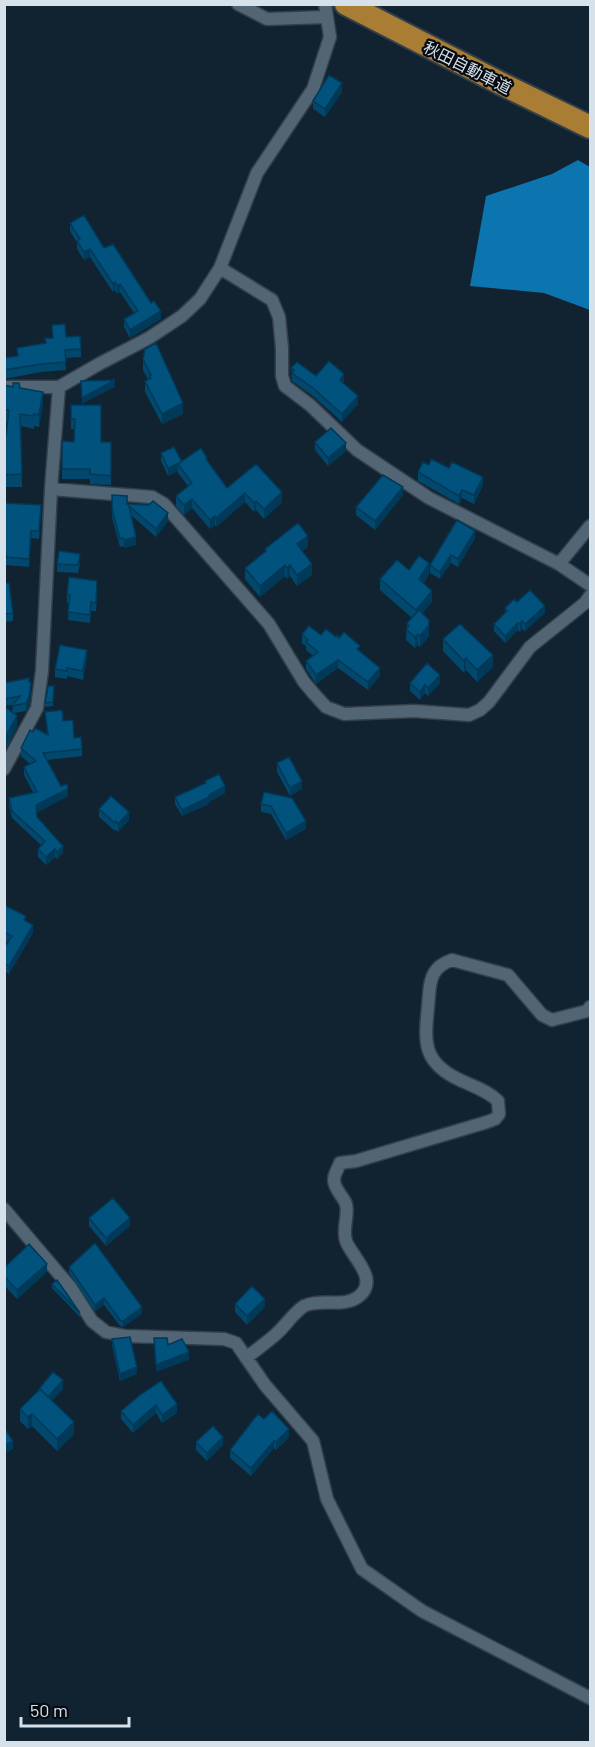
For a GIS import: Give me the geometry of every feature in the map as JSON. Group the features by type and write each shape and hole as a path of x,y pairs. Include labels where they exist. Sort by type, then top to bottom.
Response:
{"highway":[{"name":"秋田自動車道","path":"333,9 395,30 591,127"}],"street":[{"path":"4,387 59,387 149,338 182,316 200,299 220,267 257,173 313,88 330,37 333,9 267,19 238,4"},
{"path":"220,267 272,300 279,316 282,376 285,386 310,405 357,450 429,498 559,564 591,585"},
{"path":"4,769 37,708 42,671 51,489 59,387"},
{"path":"51,489 152,496 164,504 269,624 304,682 315,695 326,707 344,714 414,711 469,715 480,710 489,702 530,647 591,596"},
{"path":"559,564 591,526"},
{"path":"246,1358 275,1335 303,1307 313,1303 349,1300 358,1297 363,1292 365,1276 361,1264 346,1242 344,1232 346,1207 334,1184 334,1176 340,1163 356,1161 487,1122 495,1119 499,1114 498,1101 491,1094 442,1071 428,1052 426,1037 430,980 434,971 443,963 452,960 508,975 542,1016 552,1020 587,1011 591,1007"},
{"path":"4,1209 71,1287 92,1321 106,1332 125,1336 224,1339 236,1343 265,1385 313,1441 327,1499 362,1569 422,1611 591,1698"}],"water":[{"path":"578,160 590,167 590,310 544,293 470,286 486,196 552,174"}],"building":[{"path":"329,75 342,83 325,109 313,101"},
{"path":"84,215 104,248 113,244 151,303 154,301 161,311 130,330 124,319 138,311 120,284 117,286 115,282 113,284 90,249 84,252 77,241 80,239 70,223"},
{"path":"65,324 66,337 80,336 81,349 65,350 66,362 4,370 4,358 18,356 17,348 46,343 45,338 53,338 52,325"},
{"path":"156,343 183,403 162,414 145,381 151,378 149,376 151,375 143,359 145,349"},
{"path":"329,361 344,374 340,380 358,396 342,414 292,373 294,370 291,368 297,362 316,376"},
{"path":"115,380 82,398 81,381"},
{"path":"13,383 19,383 20,388 43,392 39,415 20,414 22,474 4,475 4,436 6,436 9,410 4,410 4,385 13,387"},
{"path":"71,405 101,405 101,442 111,442 111,476 90,474 90,469 62,469 62,441 74,442 75,419 71,419"},
{"path":"331,428 346,443 328,458 315,442"},
{"path":"174,447 182,462 168,468 161,453"},
{"path":"201,448 206,459 227,488 256,464 282,492 264,509 256,501 254,503 245,493 216,518 215,516 210,520 192,499 184,505 176,496 192,483 178,464"},
{"path":"431,459 449,468 452,462 483,477 474,495 462,490 459,496 418,472 423,462 429,465"},
{"path":"383,475 403,487 375,521 356,507"},
{"path":"112,495 127,496 127,504 149,505 153,501 168,513 156,529 129,506 136,537 120,539 112,509"},
{"path":"4,503 41,505 39,531 31,531 29,559 6,557 4,552"},
{"path":"457,520 475,531 458,559 451,555 440,572 430,565"},
{"path":"298,523 308,536 297,544 312,564 297,575 290,565 287,568 285,565 260,586 245,568"},
{"path":"59,551 80,554 78,565 57,564"},
{"path":"419,556 429,563 419,579 432,591 416,610 380,579 397,560 409,570"},
{"path":"69,577 97,581 96,603 91,602 90,615 68,612"},
{"path":"4,583 9,583 13,613 4,614"},
{"path":"530,590 545,606 525,624 522,621 518,623 505,636 494,624 507,611 505,608 514,599 517,602"},
{"path":"419,610 429,620 429,625 420,636 418,634 415,637 406,629 409,626 407,623"},
{"path":"460,624 493,655 477,670 466,658 464,661 443,639"},
{"path":"309,626 321,635 326,629 339,638 344,632 360,646 357,649 380,668 368,682 338,660 316,675 306,661 318,652 306,642 308,640 302,634"},
{"path":"60,645 87,650 83,671 67,668 67,671 55,669"},
{"path":"427,663 440,675 428,688 425,685 420,692 410,683"},
{"path":"29,678 31,682 26,703 12,706 20,696 4,699 4,683"},
{"path":"48,686 54,686 53,702 45,703"},
{"path":"7,708 17,716 4,739 4,711"},
{"path":"62,710 63,721 73,720 74,738 81,737 82,749 43,753 61,786 67,784 68,789 36,805 37,817 63,846 57,852 55,849 46,857 38,849 45,841 12,811 9,798 37,792 24,767 36,761 21,748 30,730 33,732 35,728 48,735 45,712"},
{"path":"289,757 302,781 290,788 277,763"},
{"path":"219,774 225,786 209,797 182,810 175,797 206,783 205,781"},
{"path":"264,792 292,798 306,821 286,833 271,806 261,804"},
{"path":"111,796 129,812 118,824 99,809"},
{"path":"4,905 26,916 24,920 33,925 9,966 4,963 4,948 12,936 4,932"},
{"path":"113,1198 130,1218 106,1238 89,1218"},
{"path":"95,1243 142,1307 123,1321 104,1298 95,1305 69,1267"},
{"path":"29,1244 47,1264 17,1290 4,1276 4,1268"},
{"path":"57,1280 80,1313 52,1284"},
{"path":"252,1286 265,1299 247,1316 235,1304"},
{"path":"130,1337 137,1367 120,1374 112,1339"},
{"path":"154,1338 167,1338 168,1345 182,1339 189,1352 156,1365"},
{"path":"53,1372 63,1380 48,1397 39,1389"},
{"path":"161,1381 177,1404 162,1415 156,1405 133,1425 121,1411"},
{"path":"40,1389 74,1422 57,1439 32,1414 28,1417 20,1409"},
{"path":"272,1411 289,1429 276,1442 274,1441 251,1468 230,1450 258,1414 264,1419"},
{"path":"213,1426 223,1437 207,1453 196,1442"},
{"path":"4,1428 13,1441 4,1446"}]}
